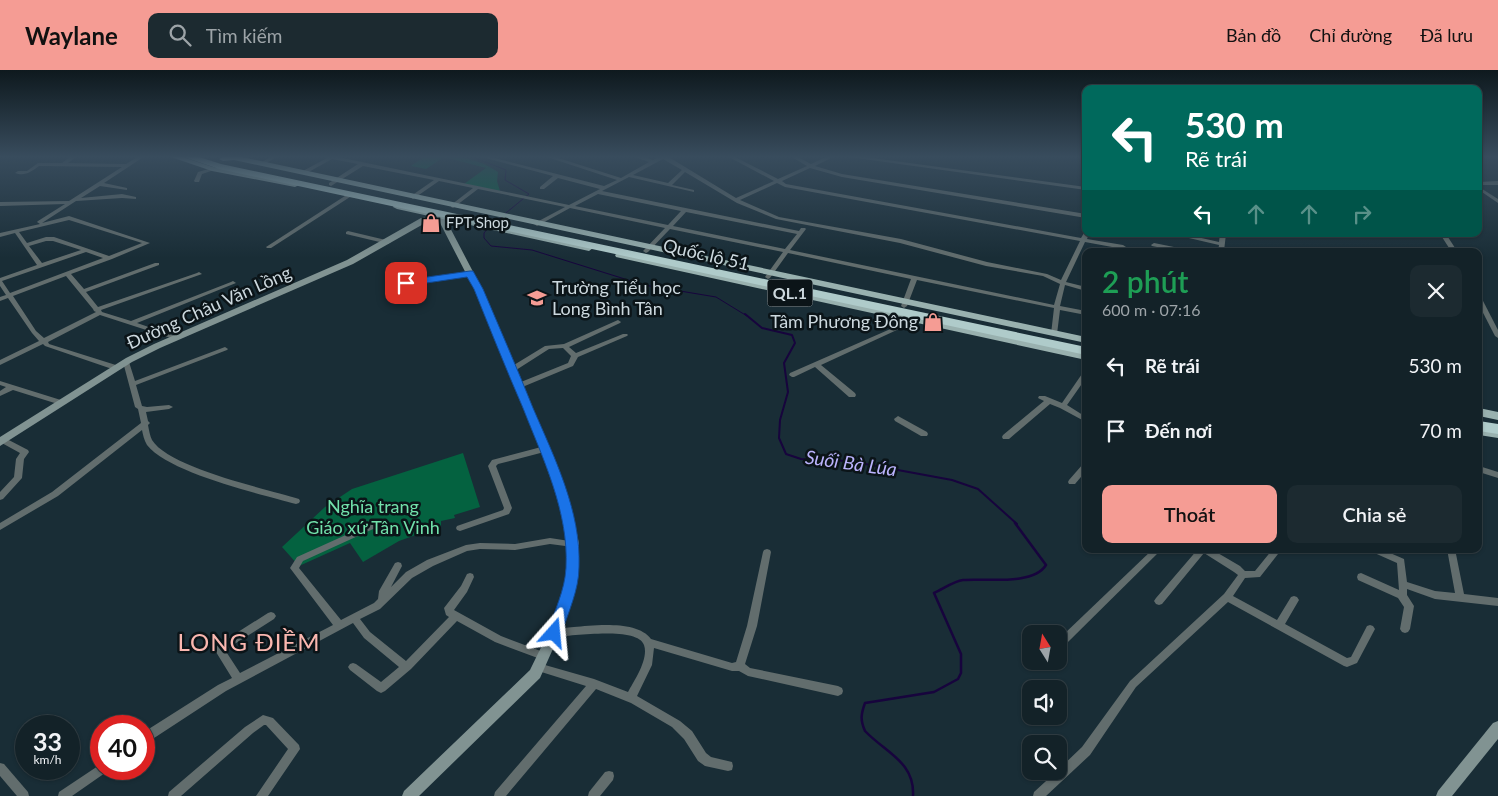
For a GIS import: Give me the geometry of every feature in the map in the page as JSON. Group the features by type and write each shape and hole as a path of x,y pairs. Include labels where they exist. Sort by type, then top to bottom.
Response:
{"highway":[{"name":"Quốc lộ 51","path":"342,190 445,210"},
{"name":"Quốc lộ 51","path":"365,190 494,222 648,249 905,304 1082,350"},
{"name":"Quốc lộ 51","path":"531,229 719,275 912,317 1054,342 1082,344"},
{"path":"1482,417 1498,420"},
{"path":"1482,426 1498,429"}],"main road":[{"name":"Quốc lộ 51","path":"317,190 445,210"},
{"name":"Quốc lộ 51","path":"376,190 413,197 445,210"},
{"name":"Quốc lộ 51","path":"1054,342 1082,340"},
{"name":"Quốc lộ 51","path":"1054,342 1082,355"},
{"path":"1482,413 1498,416"},
{"path":"1482,431 1498,434"}],"street":[{"path":"30,227 89,190"},
{"path":"413,197 423,190"},
{"path":"413,795 530,682 554,633 570,588 572,544 562,496 545,449 470,273 444,222 445,210 474,190"},
{"path":"486,190 1082,312"},
{"path":"531,229 601,190"},
{"path":"688,190 692,191"},
{"path":"719,190 736,200 778,218 901,241 986,264 1044,275 1082,288"},
{"path":"736,200 758,190"},
{"path":"815,190 898,206 1082,236"},
{"path":"931,190 1082,215"},
{"path":"1482,190 1498,201"},
{"path":"597,192 801,233"},
{"path":"0,204 71,201 122,196 134,198"},
{"path":"268,247 348,196"},
{"name":"Đường Châu Văn Lồng","path":"1,441 126,362 176,338 322,276 445,210"},
{"path":"648,249 685,210"},
{"path":"0,235 69,218 147,243 0,299"},
{"path":"770,275 807,224"},
{"path":"16,231 41,266"},
{"path":"348,233 388,242"},
{"path":"1054,342 1057,307 1063,283 1085,237"},
{"path":"1088,237 1123,247"},
{"path":"1191,237 1222,244"},
{"path":"1221,248 1223,237"},
{"path":"1446,237 1452,248"},
{"path":"26,245 50,238 110,258"},
{"path":"1154,245 1169,248"},
{"path":"86,250 0,281 34,332 43,342 117,368"},
{"path":"82,292 157,264"},
{"path":"67,273 98,312 176,338"},
{"path":"390,286 470,273"},
{"path":"0,363 98,312 199,274"},
{"path":"905,304 915,277"},
{"path":"131,323 233,283"},
{"path":"1482,305 1498,336"},
{"path":"792,375 912,317"},
{"path":"511,370 547,347 565,346 618,322"},
{"path":"518,386 571,364 575,356 625,335"},
{"path":"565,346 575,356"},
{"path":"133,384 225,349"},
{"path":"126,362 139,408 142,409 146,423 148,440 153,447 202,474 296,502"},
{"path":"816,364 852,395"},
{"path":"1063,406 1082,379"},
{"path":"0,383 61,403"},
{"path":"0,394 12,387"},
{"path":"1006,437 1045,399 1063,406 1082,418"},
{"path":"142,409 169,407"},
{"path":"898,419 924,434"},
{"path":"0,527 49,498 146,423"},
{"path":"0,496 18,478 20,459 25,452 1,441"},
{"path":"460,528 506,512 508,508 492,466 495,462 545,449"},
{"path":"1482,470 1498,475"},
{"path":"1072,482 1082,471"},
{"path":"339,625 294,568 295,563 379,523"},
{"path":"155,731 238,678 354,618 382,601 409,575 430,563 466,548 515,547 550,542 572,544"},
{"path":"740,666 752,626 767,552"},
{"path":"1068,636 1154,553"},
{"path":"1159,600 1200,553"},
{"path":"1210,553 1237,569 1244,576"},
{"path":"1038,796 1086,751 1133,684 1227,597 1244,576 1257,574 1274,553"},
{"path":"1382,553 1401,561 1403,584 1401,594"},
{"path":"1452,553 1460,598"},
{"path":"382,601 384,591 398,566"},
{"path":"470,577 464,589 449,608 450,612 498,638 543,656"},
{"path":"1361,577 1401,594 1409,606 1405,629"},
{"path":"1403,584 1435,595 1498,602"},
{"path":"1227,597 1347,663 1354,660 1370,629"},
{"path":"1279,626 1294,600"},
{"path":"238,678 219,649 271,616"},
{"path":"353,667 381,688 406,667 456,616"},
{"path":"354,618 367,635 406,667"},
{"path":"554,633 632,631 642,634 648,642 732,666 740,666 748,672 838,691"},
{"path":"630,698 646,668 648,642"},
{"path":"538,667 594,684 630,698 676,724 688,735 708,762 728,766"},
{"path":"499,796 594,684"},
{"path":"173,796 248,730 264,720 269,721 295,749 260,796"},
{"path":"1443,796 1498,728"},
{"path":"0,768 24,796"},
{"path":"63,796 90,776"},
{"path":"592,796 609,776"}],"green space":[{"name":"Nghĩa trang Giáo xứ Tân Vinh","path":"463,453 480,507 454,515 455,518 441,521 441,526 399,541 363,562 350,543 299,566 282,547 325,507 352,489"}],"waterway":[{"name":"Suối Bà Lúa","path":"495,222 529,194 522,190"},
{"name":"Suối Bà Lúa","path":"489,227 484,233 484,238 491,246 532,250 644,285 716,297 747,316"},
{"name":"Suối Bà Lúa","path":"745,314 762,328 792,335 795,343 784,363 788,392 780,420 779,438 786,454 801,459 849,461 952,480 978,489 1017,524"},
{"name":"Suối Bà Lúa","path":"913,796 912,784 904,766 865,731 862,724 865,703 934,692 958,679 961,673 961,654 934,593 952,583 963,580 1008,580 1040,572 1046,565 1015,523"}],"place":[{"name":"FPT Shop","path":"431,223"},
{"name":"Trường Tiểu học Long Bình Tân","path":"537,298"},
{"name":"Tâm Phương Đông","path":"933,322"}],"district":[{"name":"LONG ĐIỀM","path":"249,643"}],"route":[{"path":"406,283 470,273 478,289 545,449 568,519 572,544 570,588 554,633"}]}
